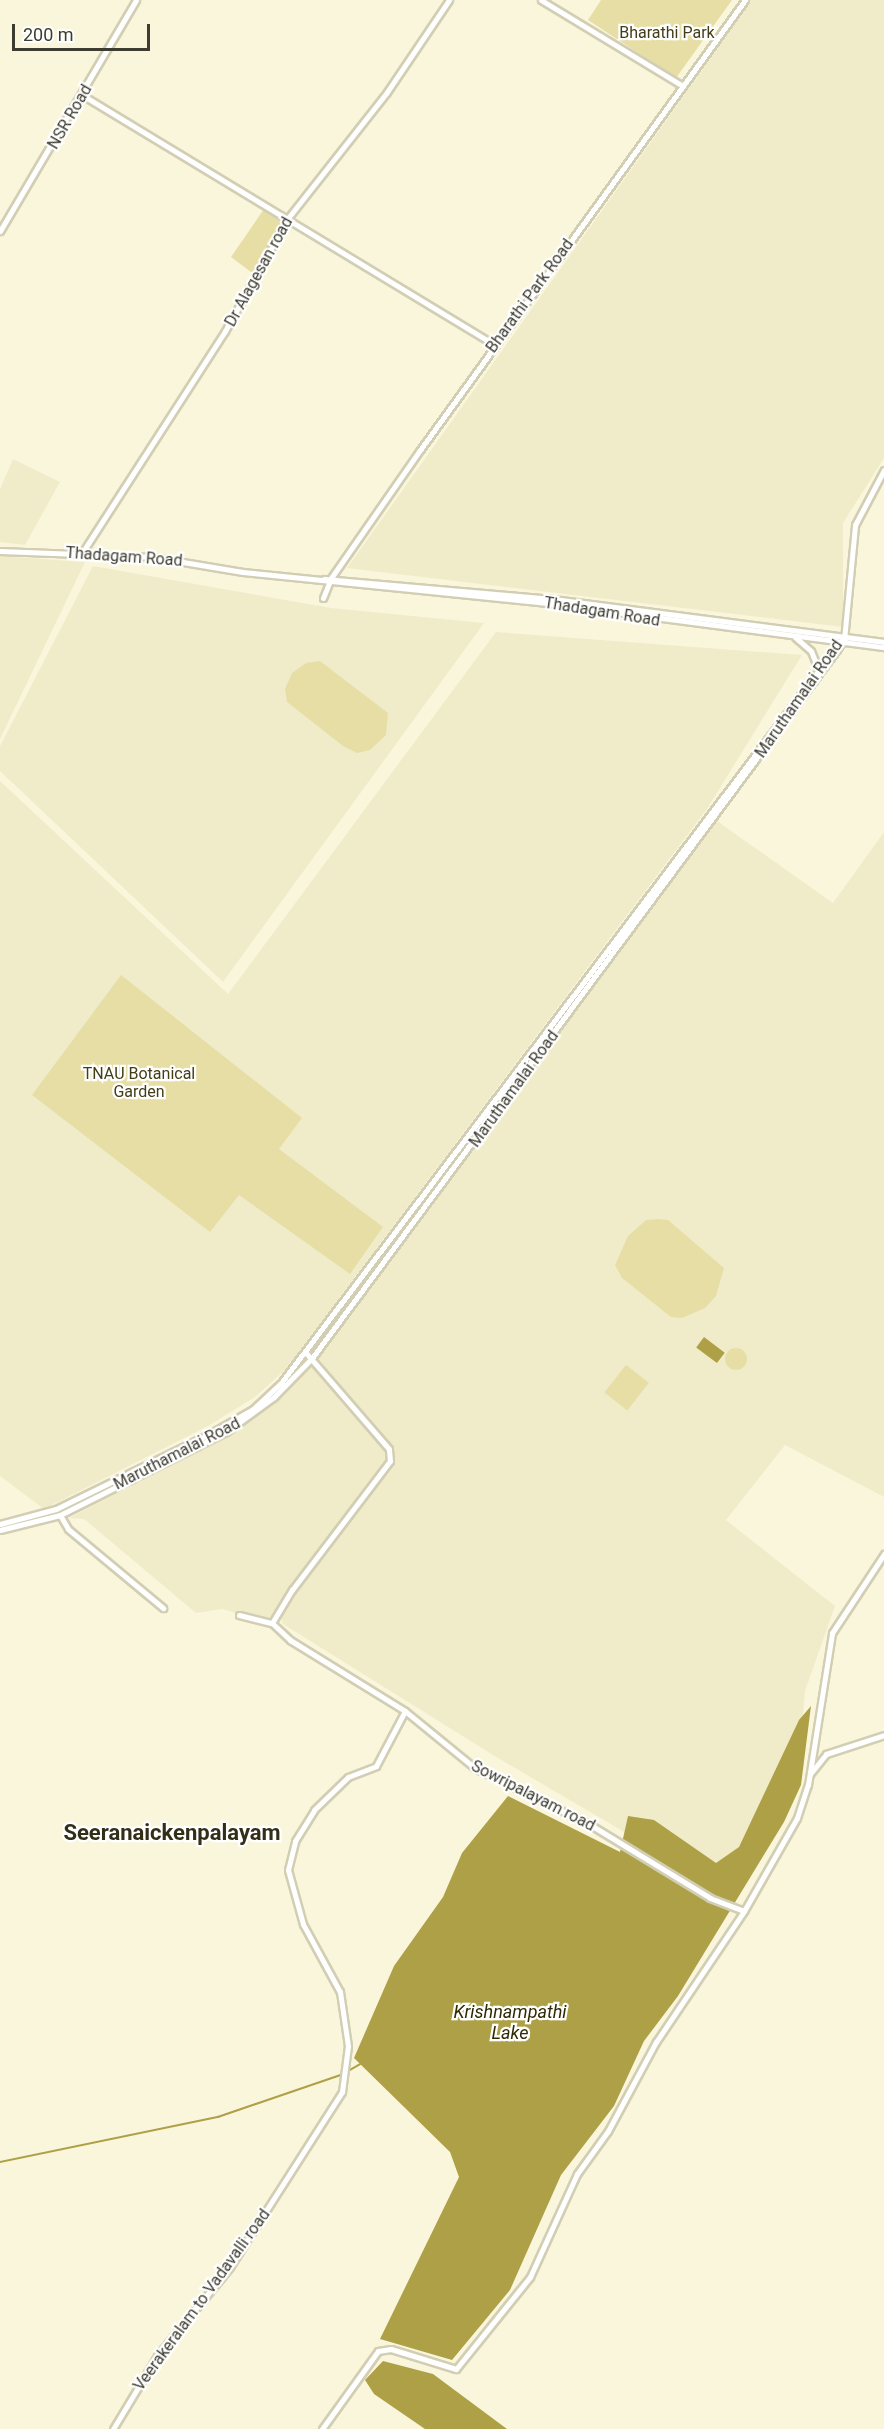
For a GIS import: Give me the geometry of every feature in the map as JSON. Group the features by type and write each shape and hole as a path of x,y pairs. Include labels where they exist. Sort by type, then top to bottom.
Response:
{"main road":[{"name":"NSR Road","path":"0,231 136,0"},
{"name":"Dr Alagesan road","path":"82,553 225,331 288,218 387,92 449,0"},
{"path":"541,0 683,86"},
{"name":"Bharathi Park Road","path":"323,598 331,580 494,345 745,0"},
{"path":"82,95 494,345"},
{"path":"843,639 855,525 884,470"},
{"name":"Thadagam Road","path":"0,551 153,557 319,579 553,599 843,639 884,647"},
{"name":"Thadagam Road","path":"331,580 540,602 794,637 884,642"},
{"path":"794,637 811,651 818,668"},
{"name":"Maruthamalai Road","path":"0,1530 60,1515 238,1425 274,1397 312,1358 843,639"},
{"name":"Maruthamalai Road","path":"0,1524 56,1509 236,1421 272,1392 306,1353 818,668 843,639"},
{"path":"836,651 857,643"},
{"path":"272,1623 296,1584 390,1461 389,1449 306,1353"},
{"path":"60,1515 68,1529 163,1608"},
{"path":"322,2429 378,2351 391,2349 443,2368 456,2369 466,2360 530,2277 577,2174 608,2131 656,2042 744,1911 796,1818 810,1774 832,1633 884,1554"},
{"name":"Sowripalayam road","path":"239,1615 272,1623 405,1711 475,1768 589,1824 710,1898 744,1911"},
{"name":"Veerakeralam to Vadavalli road","path":"113,2429 157,2356 211,2292 294,2172 342,2092 347,2064 340,1992 303,1924 288,1870 295,1841 314,1810 348,1777 379,1762 405,1711"},
{"path":"810,1774 826,1754 884,1735"}],"shaded area":[{"path":"752,0 884,0 884,458 843,523 843,627 347,568"},
{"path":"13,459 60,482 25,545 0,542 0,489"},
{"path":"0,556 85,562 0,739"},
{"path":"93,566 331,608 484,623 223,982 0,771 0,746"},
{"path":"496,632 802,655 707,809 285,1370 255,1397 208,1426 44,1509 0,1476 0,781 228,994"},
{"path":"717,821 833,903 884,832 884,1497 785,1445 726,1520 835,1606 805,1691 799,1761 735,1897 493,1755 283,1624 280,1614 264,1621 222,1609 196,1613 84,1519 69,1518 238,1430 282,1396"}],"green space":[{"name":"Bharathi Park","path":"601,0 732,0 676,78 588,20"},
{"path":"264,209 285,218 255,275 231,257"},
{"path":"320,661 388,713 386,735 370,750 357,753 343,746 287,702 285,689 292,673 306,663"},
{"name":"TNAU Botanical Garden","path":"121,975 302,1118 279,1149 383,1227 350,1274 239,1195 210,1232 32,1095"},
{"path":"646,1220 668,1220 724,1268 716,1296 705,1308 682,1318 671,1317 622,1278 615,1265 628,1236"},
{"path":"736,1348 744,1351 747,1359 744,1367 736,1370 728,1367 725,1359 728,1351"},
{"path":"626,1365 649,1383 627,1410 604,1393"}],"water":[{"path":"704,1337 725,1353 717,1363 696,1347"},
{"name":"Krishnampathi Lake","path":"811,1706 801,1785 784,1822 678,1996 644,2041 614,2106 561,2175 510,2290 452,2360 380,2339 459,2177 450,2152 354,2058 394,1966 443,1897 462,1853 508,1796 620,1852 628,1816 654,1820 716,1863 739,1847 799,1720"},
{"path":"383,2361 433,2374 507,2429 425,2429 374,2394 365,2380"}],"waterway":[{"path":"345,2073 362,2063"},
{"path":"0,2162 218,2117 341,2075"}],"district":[{"name":"Seeranaickenpalayam","path":"172,1833"}]}
